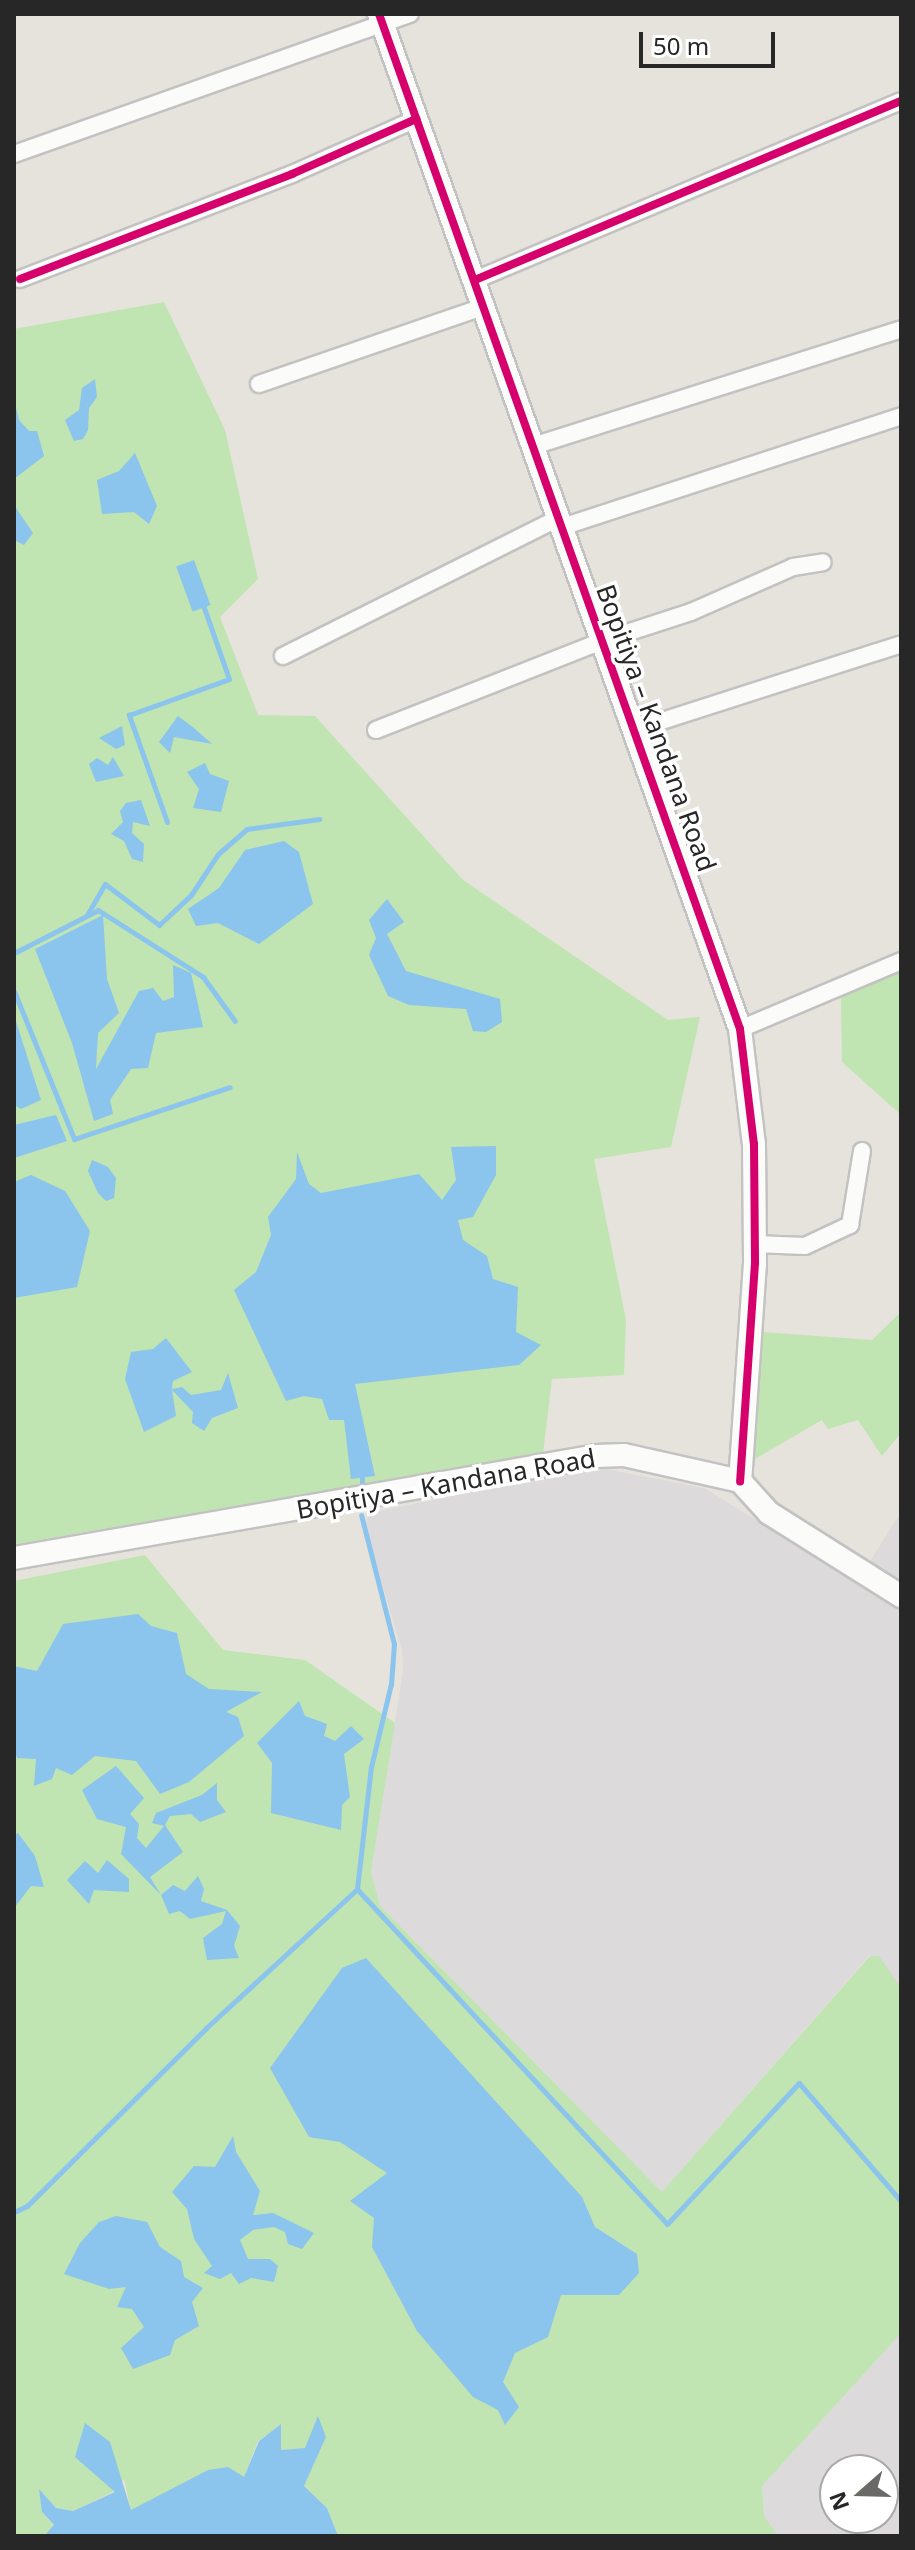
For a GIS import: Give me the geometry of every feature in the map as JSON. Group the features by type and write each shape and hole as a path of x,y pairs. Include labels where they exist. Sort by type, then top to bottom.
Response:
{"street":[{"path":"14,154 380,18 410,14"},
{"name":"Bopitiya – Kandana Road","path":"14,1558 596,1456 624,1455 740,1481 754,1244 754,1144 740,1029 637,729 530,447 475,280 380,18"},
{"path":"475,280 900,101"},
{"path":"20,279 292,174 416,119"},
{"path":"259,384 483,307"},
{"path":"530,447 901,329"},
{"path":"283,656 561,522 901,416"},
{"path":"376,730 605,640 691,612 793,567 823,562"},
{"path":"637,729 901,644"},
{"path":"740,1029 901,961"},
{"path":"754,1244 805,1246 850,1225 862,1151"},
{"path":"740,1481 769,1513 901,1596"}],"shaded area":[{"path":"595,1467 704,1488 901,1609 901,1988 879,1957 869,1956 662,2192 380,1906 371,1872 403,1671 402,1650 365,1527 369,1513"},
{"path":"901,1512 901,1584 869,1563"},
{"path":"901,2333 901,2536 778,2536 764,2516 762,2486"}],"green space":[{"path":"164,302 225,430 258,579 220,617 258,715 315,716 463,880 668,1020 700,1017 671,1147 594,1159 626,1320 624,1375 552,1379 543,1453 16,1544 14,329"},
{"path":"901,971 901,1115 842,1062 841,996"},
{"path":"901,1312 901,1433 882,1456 858,1420 828,1429 822,1420 748,1463 761,1332 872,1340"},
{"path":"145,1555 223,1650 305,1660 395,1723 371,1872 380,1906 662,2192 870,1956 879,1956 901,1988 901,2333 762,2486 764,2516 778,2536 338,2536 327,2508 304,2486 326,2437 305,2448 281,2450 280,2425 258,2441 244,2477 131,2511 124,2479 115,2491 73,2511 56,2508 40,2490 42,2512 54,2526 44,2536 14,2536 14,1581"}],"water":[{"path":"95,379 97,397 89,408 88,430 83,439 74,441 65,420 79,410 82,388"},
{"path":"14,399 19,420 29,431 37,431 44,456 14,479"},
{"path":"135,453 157,506 149,524 134,512 102,514 97,480 119,471"},
{"path":"16,508 33,533 24,545 14,540"},
{"path":"194,560 210,605 193,612 176,566"},
{"path":"178,716 212,744 174,737 170,753 159,742"},
{"path":"122,726 125,745 116,749 99,738"},
{"path":"113,757 124,776 96,782 89,764 97,758 108,765"},
{"path":"205,763 210,774 229,781 221,812 193,808 199,789 187,772"},
{"path":"141,800 150,826 133,822 132,833 144,844 143,862 132,859 124,841 111,834 123,822 120,811 126,803"},
{"path":"284,841 299,852 313,904 259,944 218,923 196,926 188,909 219,888 245,850"},
{"path":"387,899 404,922 387,934 406,971 500,999 502,1022 486,1032 473,1031 466,1009 409,1005 388,996 369,955 376,938 369,920"},
{"path":"103,915 107,979 119,1013 98,1033 96,1069 139,991 153,988 163,1001 174,997 173,965 191,973 203,1027 156,1033 148,1068 131,1069 110,1100 113,1114 94,1121 72,1043 35,949"},
{"path":"14,1015 41,1100 21,1109 14,1105"},
{"path":"56,1115 67,1141 14,1158 14,1125"},
{"path":"496,1146 496,1175 473,1217 458,1220 463,1240 487,1256 493,1279 518,1287 516,1332 541,1345 519,1365 355,1384 375,1476 351,1479 344,1420 329,1420 322,1399 304,1396 286,1401 234,1290 256,1272 271,1235 268,1217 296,1179 297,1152 309,1184 321,1193 419,1174 442,1200 456,1180 451,1147"},
{"path":"92,1160 108,1167 116,1178 114,1198 106,1201 98,1193 88,1171"},
{"path":"31,1175 65,1191 90,1231 77,1287 14,1298 14,1182"},
{"path":"166,1338 192,1372 173,1381 172,1389 182,1387 191,1395 221,1390 228,1373 238,1408 212,1418 204,1431 192,1423 193,1412 172,1390 176,1416 144,1432 125,1379 131,1352 153,1349"},
{"path":"138,1614 151,1626 177,1633 186,1674 209,1689 262,1692 226,1712 238,1717 244,1736 189,1782 160,1794 136,1761 95,1756 72,1775 56,1768 52,1779 34,1786 36,1759 17,1758 14,1750 14,1666 37,1671 63,1624"},
{"path":"299,1701 305,1716 327,1724 324,1736 335,1741 351,1726 364,1739 344,1754 350,1797 342,1805 341,1830 271,1813 272,1763 257,1743"},
{"path":"116,1766 144,1798 130,1814 139,1824 137,1838 146,1848 164,1826 152,1823 156,1813 202,1795 217,1783 217,1800 226,1812 200,1822 191,1814 170,1816 165,1825 183,1852 150,1877 161,1895 121,1854 126,1827 97,1819 82,1790"},
{"path":"18,1833 35,1856 44,1887 31,1886 14,1908 14,1836"},
{"path":"107,1860 129,1879 129,1892 94,1890 89,1904 67,1880 85,1861 98,1873"},
{"path":"198,1876 204,1889 201,1901 227,1910 240,1926 234,1946 239,1958 207,1960 203,1938 222,1924 226,1911 190,1919 180,1911 169,1914 161,1895 173,1885 185,1891"},
{"path":"366,1958 582,2197 595,2227 637,2254 639,2273 619,2295 561,2295 548,2337 515,2353 503,2382 519,2407 505,2425 498,2410 473,2397 417,2331 372,2247 374,2218 350,2201 387,2173 340,2142 309,2137 270,2068 342,1968"},
{"path":"233,2136 236,2152 260,2191 253,2215 273,2213 314,2233 302,2249 288,2244 285,2232 274,2227 253,2230 240,2240 248,2259 270,2259 278,2266 274,2282 251,2278 239,2284 231,2273 220,2279 204,2273 212,2266 194,2239 187,2209 172,2192 194,2166 215,2167"},
{"path":"116,2216 147,2222 160,2247 181,2261 184,2277 203,2288 192,2302 199,2326 175,2340 170,2355 133,2369 121,2348 144,2327 132,2309 117,2307 126,2287 109,2289 64,2274 80,2243 99,2222"},
{"path":"318,2416 326,2437 304,2486 327,2508 338,2536 44,2536 54,2525 42,2512 39,2489 56,2508 73,2511 115,2492 75,2457 85,2423 110,2442 131,2510 208,2470 228,2467 244,2477 259,2441 281,2424 281,2450 305,2448"}],"waterway":[{"path":"167,822 129,715 229,679 202,602"},
{"path":"87,915 105,884 159,925 191,895 218,854 247,829 319,819"},
{"path":"14,953 98,910 203,977 235,1021"},
{"path":"14,991 74,1139 230,1087"},
{"path":"362,1477 362,1482"},
{"path":"357,1889 371,1767 391,1684 394,1644 361,1515"},
{"path":"14,2212 27,2206 206,2028 357,1889 667,2224 799,2083 901,2201"}],"cycle path":[{"path":"379,14 740,1029 754,1144 755,1263 740,1481"},
{"path":"475,280 900,101"},
{"path":"20,279 292,174 416,119"}]}
